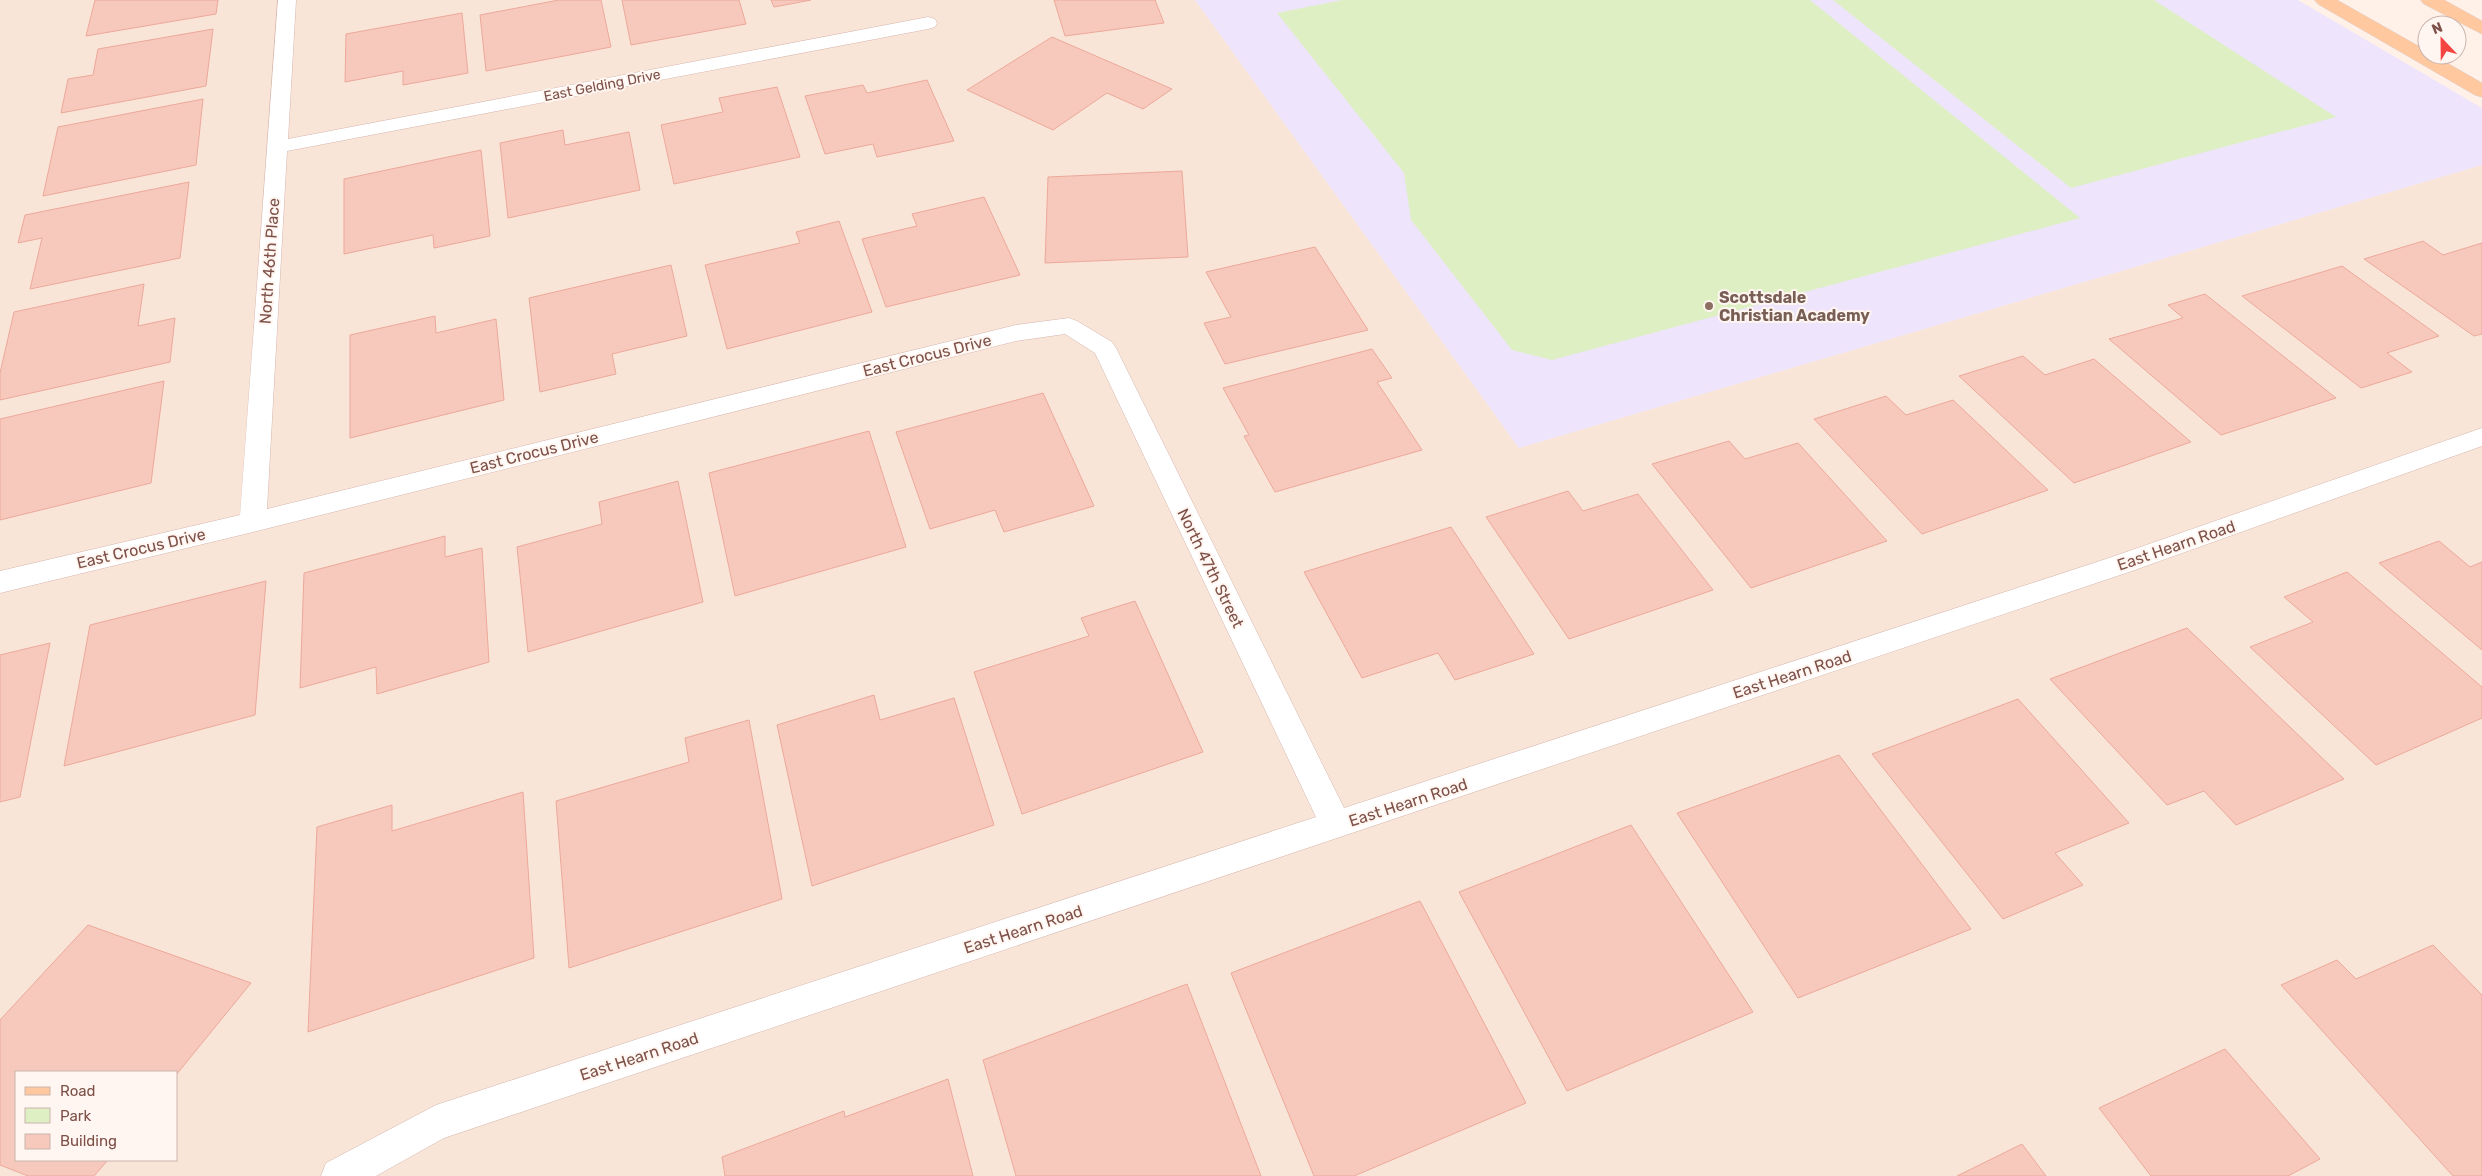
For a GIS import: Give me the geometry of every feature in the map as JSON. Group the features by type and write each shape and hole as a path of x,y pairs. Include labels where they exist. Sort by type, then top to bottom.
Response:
{"main road":[{"path":"2324,0 2482,91"},
{"path":"2430,0 2482,28"}],"street":[{"name":"North 46th Place","path":"253,522 287,0"},
{"name":"East Gelding Drive","path":"276,147 928,23"},
{"name":"East Crocus Drive","path":"0,582 253,522 1016,333 1069,326"},
{"name":"North 47th Street","path":"1069,326 1104,348 1336,825"},
{"name":"East Hearn Road","path":"338,1176 436,1123 2119,565 2482,437"}],"shaded area":[{"path":"0,0 1195,0 1519,448 2482,165 2482,1176 0,1176"},
{"name":"Scottsdale Christian Academy","path":"1195,0 2298,0 2482,108 2482,165 1519,448"}],"green space":[{"path":"1342,0 1810,0 2080,218 1552,360 1512,350 1411,220 1404,173 1277,13"},
{"path":"1833,0 2154,0 2336,117 2071,188"}],"building":[{"path":"95,0 218,0 216,14 86,36"},
{"path":"559,0 601,0 611,47 486,71 480,15"},
{"path":"622,0 739,0 746,24 631,45"},
{"path":"771,0 811,0 774,7"},
{"path":"1054,0 1155,0 1164,23 1065,36"},
{"path":"462,13 468,73 403,85 403,71 345,82 346,34"},
{"path":"213,29 206,86 61,113 68,79 93,75 98,49"},
{"path":"1052,37 1172,89 1143,109 1107,93 1053,130 967,90"},
{"path":"927,80 954,141 877,157 873,144 825,154 805,96 863,85 867,93"},
{"path":"777,87 800,157 674,184 661,125 723,112 719,98"},
{"path":"203,99 196,165 43,196 58,127"},
{"path":"563,130 565,145 629,132 640,190 508,218 500,143"},
{"path":"481,150 490,236 434,248 433,235 344,254 344,179"},
{"path":"1182,171 1188,257 1045,263 1048,177"},
{"path":"189,182 180,258 30,289 42,238 18,243 25,215"},
{"path":"984,197 1020,275 886,307 862,239 917,226 912,214"},
{"path":"839,221 872,312 727,349 705,265 800,243 796,232"},
{"path":"2423,241 2443,255 2482,243 2482,334 2474,336 2364,259"},
{"path":"1315,247 1368,330 1225,364 1204,323 1231,317 1206,272"},
{"path":"671,265 687,336 612,354 616,374 540,392 529,298"},
{"path":"2342,266 2439,336 2387,353 2412,372 2361,388 2242,296"},
{"path":"144,284 138,326 175,318 170,362 0,400 0,373 14,312"},
{"path":"2205,294 2336,398 2221,435 2109,339 2183,318 2168,305"},
{"path":"435,316 436,333 496,319 504,400 350,438 350,335"},
{"path":"1372,349 1392,378 1377,382 1422,450 1275,492 1244,436 1249,435 1223,388"},
{"path":"2023,356 2045,375 2094,359 2191,442 2074,483 1959,376"},
{"path":"164,381 151,483 0,520 0,419"},
{"path":"1043,393 1094,506 1004,532 995,510 930,529 896,432"},
{"path":"1886,396 1906,415 1953,400 2048,490 1922,534 1814,419"},
{"path":"869,431 906,547 735,596 709,473"},
{"path":"1729,441 1745,459 1798,443 1887,541 1751,588 1652,464"},
{"path":"678,481 703,602 528,652 517,547 602,524 599,502"},
{"path":"1568,491 1583,511 1638,494 1713,590 1569,639 1486,517"},
{"path":"1451,527 1534,654 1455,680 1438,653 1362,678 1304,572"},
{"path":"445,536 445,557 482,548 489,662 377,694 376,667 300,688 304,573"},
{"path":"2439,541 2470,567 2482,562 2482,650 2379,563"},
{"path":"2347,572 2482,687 2482,718 2376,765 2250,647 2313,622 2284,597"},
{"path":"266,581 255,715 64,766 90,625"},
{"path":"1135,601 1203,752 1022,814 974,672 1089,636 1081,618"},
{"path":"2187,628 2344,779 2236,825 2204,791 2167,805 2050,679"},
{"path":"50,643 20,797 0,802 0,655"},
{"path":"874,695 880,720 954,698 994,825 812,886 777,725"},
{"path":"2018,699 2129,823 2055,853 2083,885 2003,919 1872,754"},
{"path":"749,720 782,899 569,968 556,801 689,762 685,738"},
{"path":"1839,755 1971,929 1798,998 1677,813"},
{"path":"523,792 534,958 308,1032 317,827 392,805 392,831"},
{"path":"1631,825 1753,1012 1567,1091 1459,892"},
{"path":"1420,901 1526,1103 1354,1176 1314,1176 1231,973"},
{"path":"88,925 251,983 178,1073 178,1071 15,1071 15,1161 107,1161 94,1176 28,1176 0,1165 0,1020"},
{"path":"2433,945 2482,995 2482,1176 2453,1176 2281,985 2337,960 2356,979"},
{"path":"1187,984 1261,1176 1016,1176 983,1060"},
{"path":"2225,1049 2320,1159 2288,1176 2151,1176 2099,1108"},
{"path":"948,1079 973,1176 725,1176 722,1157 844,1111 845,1117"},
{"path":"2022,1144 2046,1176 1957,1176"}],"place":[{"name":"Scottsdale Christian Academy","path":"1709,306"}]}
